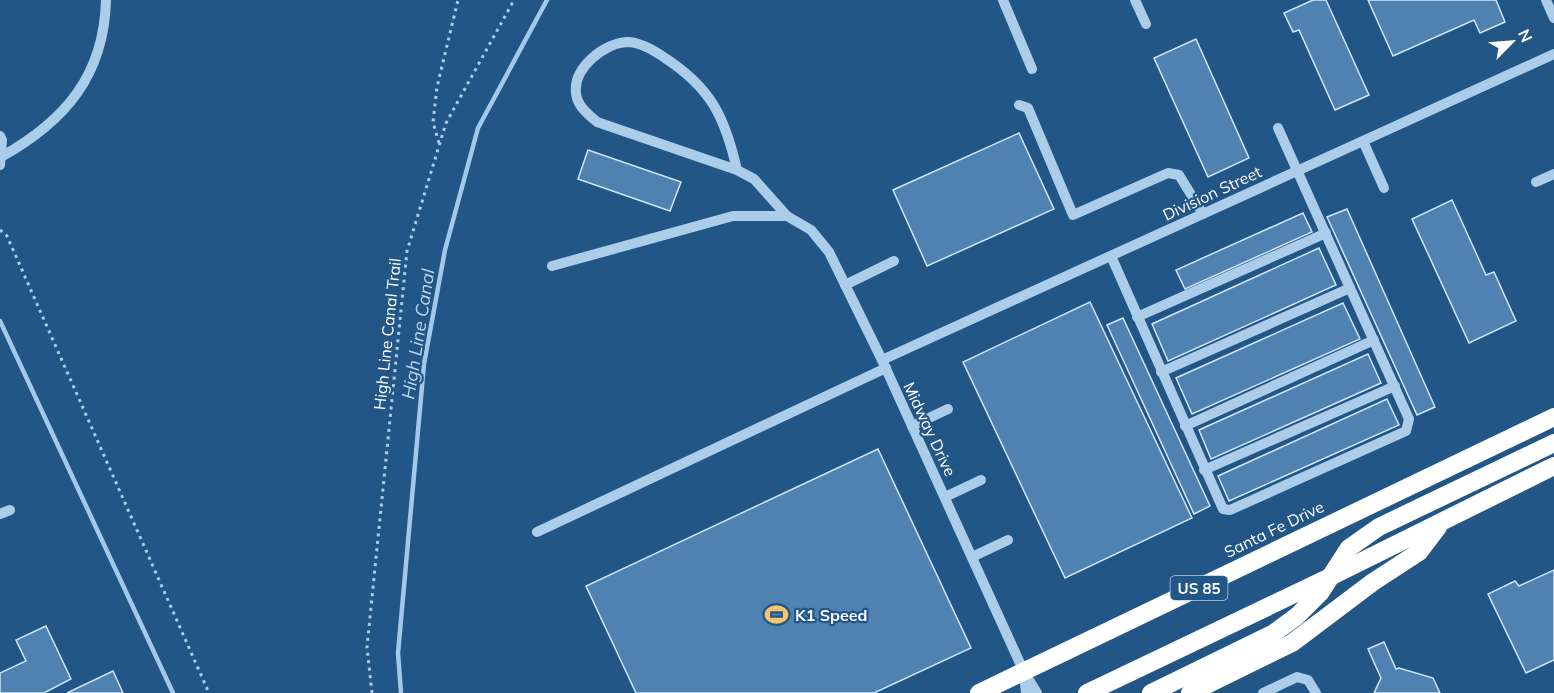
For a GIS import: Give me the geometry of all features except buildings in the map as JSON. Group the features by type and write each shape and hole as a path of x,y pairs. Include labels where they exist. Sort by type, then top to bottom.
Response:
{"highway":[{"name":"Santa Fe Drive","path":"979,693 1554,417"},
{"path":"1151,693 1274,633 1297,616 1332,576 1349,548 1379,527 1554,443"},
{"name":"US 85","path":"1087,693 1332,576 1554,466"},
{"path":"1190,693 1292,643 1373,582 1419,552 1442,522"}],"street":[{"path":"1,161 34,138 65,110 90,74 105,27 106,0"},
{"path":"1003,0 1032,69"},
{"path":"1135,0 1146,24"},
{"path":"1546,0 1554,18"},
{"name":"Midway Drive","path":"737,170 729,133 716,105 689,74 655,51 629,42 610,46 592,58 579,78 575,92 580,106 597,122 737,170 754,179 788,216 811,230 829,252 884,364 1024,672"},
{"name":"Division Street","path":"537,532 1111,256 1554,54"},
{"path":"1019,105 1028,108 1073,215 1168,173 1179,175 1203,214"},
{"path":"1111,256 1220,506 1230,510 1406,430 1409,419 1278,128"},
{"path":"0,136 1,161"},
{"path":"1363,141 1384,188"},
{"path":"1536,182 1554,174"},
{"path":"552,266 733,216 788,216"},
{"path":"1137,317 1326,233"},
{"path":"845,285 894,261"},
{"path":"1161,372 1350,288"},
{"path":"1185,426 1374,340"},
{"path":"1204,470 1395,386"},
{"path":"912,426 948,409"},
{"path":"945,497 981,480"},
{"path":"972,557 1008,540"},
{"path":"1024,672 1026,693"},
{"path":"1024,672 1037,693"},
{"path":"1263,693 1297,677 1308,680 1316,693"}],"path":[{"path":"439,145 433,122 442,59 458,0"},
{"name":"High Line Canal Trail","path":"372,693 367,648 407,251 446,123 514,0"},
{"path":"0,230 7,236 209,693"}],"waterway":[{"name":"High Line Canal","path":"401,693 398,653 424,364 445,250 478,128 547,0"},
{"name":"High Line Canal","path":"0,321 173,693"}],"place":[{"name":"K1 Speed","path":"777,615"}]}
